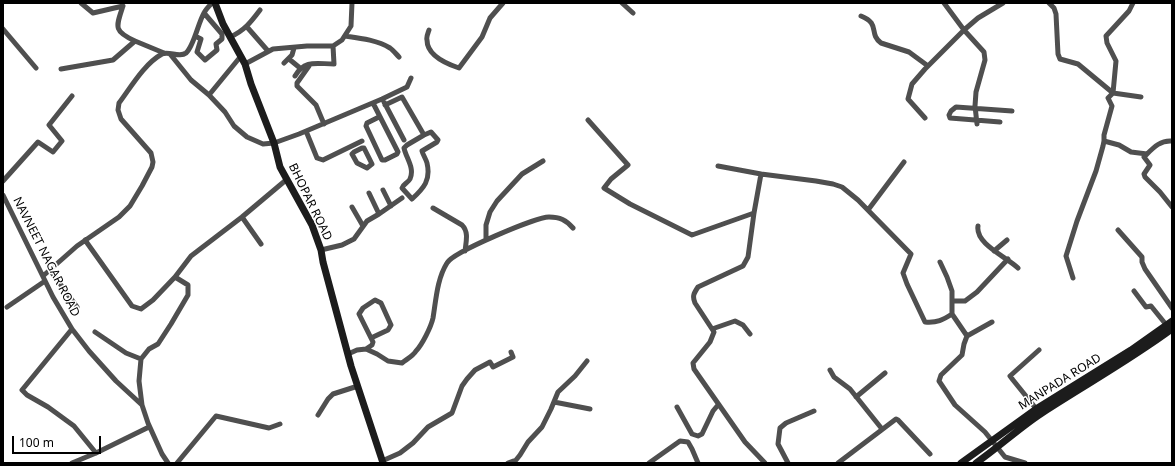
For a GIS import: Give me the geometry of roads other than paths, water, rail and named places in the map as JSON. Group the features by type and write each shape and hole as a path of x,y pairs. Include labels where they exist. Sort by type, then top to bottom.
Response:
{"street":[{"path":"81,3 93,13 123,6 117,24 122,35 164,53 182,55 190,48 204,13 212,3"},
{"name":"BHOPAR ROAD","path":"215,3 222,25 245,64 253,91 274,143 280,167 312,225 321,250 348,354 383,462"},
{"path":"245,64 268,50 307,46 334,46 342,40 350,26 352,3"},
{"path":"429,30 426,40 431,50 440,60 459,68 482,37 490,18 503,3"},
{"path":"622,3 633,14"},
{"path":"944,3 964,30 984,52 985,60 976,92 975,108 977,122"},
{"path":"925,118 908,99 912,84 964,30 978,18 1003,3"},
{"path":"1049,3 1054,8 1056,14 1058,54 1060,59 1078,64 1113,93 1141,97"},
{"path":"1073,278 1066,256 1077,221 1096,171 1112,106 1108,98 1113,93 1116,61 1107,43 1106,36 1129,11 1133,3"},
{"path":"230,37 238,34 247,27 260,10"},
{"path":"195,36 201,39 197,52 205,60 216,51 216,44 222,39 222,34 204,13"},
{"path":"861,16 867,18 874,26 874,37 881,43 909,52 928,66"},
{"path":"247,27 268,50"},
{"path":"3,29 36,68"},
{"path":"345,36 363,39 390,48 400,57"},
{"path":"61,69 114,60 135,41"},
{"path":"295,76 300,68 306,64 334,64 334,46"},
{"path":"284,63 292,55 294,48"},
{"path":"7,307 44,278 50,270 85,240 119,217 130,206 152,167 153,162 151,153 120,119 118,110 119,103 146,68 164,53"},
{"path":"170,54 191,80 209,95 225,112 234,126 247,137 263,144 274,143 373,103 384,102 400,96 403,98 424,135"},
{"path":"209,95 241,56"},
{"path":"289,59 300,68"},
{"path":"309,66 297,83 297,86 316,105 324,124"},
{"path":"384,102 407,87 411,78"},
{"path":"3,181 38,142 53,152 62,141 49,125 72,96"},
{"path":"384,102 404,140"},
{"path":"373,103 380,116 398,153 383,160 366,126 367,123 380,116"},
{"path":"1000,122 977,122 949,117 951,111 956,107 1012,112"},
{"path":"588,120 628,165 611,179 604,188 630,204 692,235 754,213"},
{"path":"306,131 319,160 323,160 356,147 362,141"},
{"path":"431,132 438,139 438,141 422,151 427,163 428,178 425,185 412,199 402,188 409,181 411,170 411,165 404,148 424,135 431,132"},
{"path":"1172,141 1166,140 1157,144 1144,157 1150,165 1144,174 1144,177 1160,192 1172,207"},
{"path":"1104,141 1119,145 1131,152 1147,154"},
{"path":"486,240 486,224 490,212 497,201 522,174 543,161"},
{"path":"868,210 904,162"},
{"path":"718,166 761,174 833,184 842,187 868,210 912,254 903,273 925,322 934,323 943,320 952,314"},
{"path":"761,174 746,262 743,266 698,287 694,293 693,299 712,328 714,336 693,363 694,369 745,442 765,463"},
{"path":"85,240 132,306 141,309 153,300 175,277 191,256 286,180"},
{"path":"383,190 391,206"},
{"path":"369,193 379,214"},
{"name":"NAVNEET NAGAR ROAD","path":"3,195 53,297 72,329 88,351 116,381 142,405 149,427 168,463"},
{"path":"321,250 349,242 354,239 367,221 402,198"},
{"path":"352,207 363,226"},
{"path":"433,208 465,228 467,231 465,251"},
{"path":"242,216 261,244"},
{"path":"366,349 388,360 402,363 416,352 432,320 440,280 448,261 465,251 486,240 538,219 548,217 562,218 573,228"},
{"path":"978,226 978,234 981,238 994,251 1008,259 1018,268"},
{"path":"1118,230 1142,257 1142,262 1146,269 1172,308"},
{"path":"994,251 1007,240"},
{"path":"952,301 965,300 977,292 1008,259"},
{"path":"940,262 952,291 952,314 967,336"},
{"path":"50,270 77,308"},
{"path":"142,405 139,381 141,360 149,349 158,344 188,295 188,285 175,277"},
{"path":"1134,291 1146,307 1151,306 1170,326"},
{"path":"348,354 357,350 366,349 372,345 373,342 371,338 359,314 363,308 375,300 381,304 391,325 388,330 371,338"},
{"path":"712,328 735,321 743,325 750,334"},
{"path":"992,322 967,336 962,355 941,375 939,381 956,405 993,441 1005,458 1025,463"},
{"name":"MANPADA ROAD","path":"961,463 1038,412 1133,353 1170,326"},
{"path":"72,329 22,390 27,395 48,407 74,426 96,453"},
{"path":"95,332 126,353 141,360"},
{"path":"1038,412 1010,376 1039,350"},
{"path":"383,462 400,453 413,443 428,427 452,413 462,386 474,370 490,362 493,367 513,357 511,352"},
{"path":"508,463 516,460 528,442 542,427 558,392 575,376 587,361"},
{"path":"830,370 834,377 850,389 882,429"},
{"path":"856,397 885,373"},
{"path":"318,415 333,394 358,386"},
{"path":"554,402 590,409"},
{"path":"677,407 692,434 700,436 718,404"},
{"path":"788,463 778,444 780,428 786,423 814,411"},
{"name":"MANPADA ROAD","path":"976,463 998,448 1038,412"},
{"path":"177,463 216,416 269,428 280,424"},
{"path":"838,463 894,420 898,420 930,454"},
{"path":"72,463 149,427"},
{"path":"649,463 680,441 688,442 698,463"}]}
